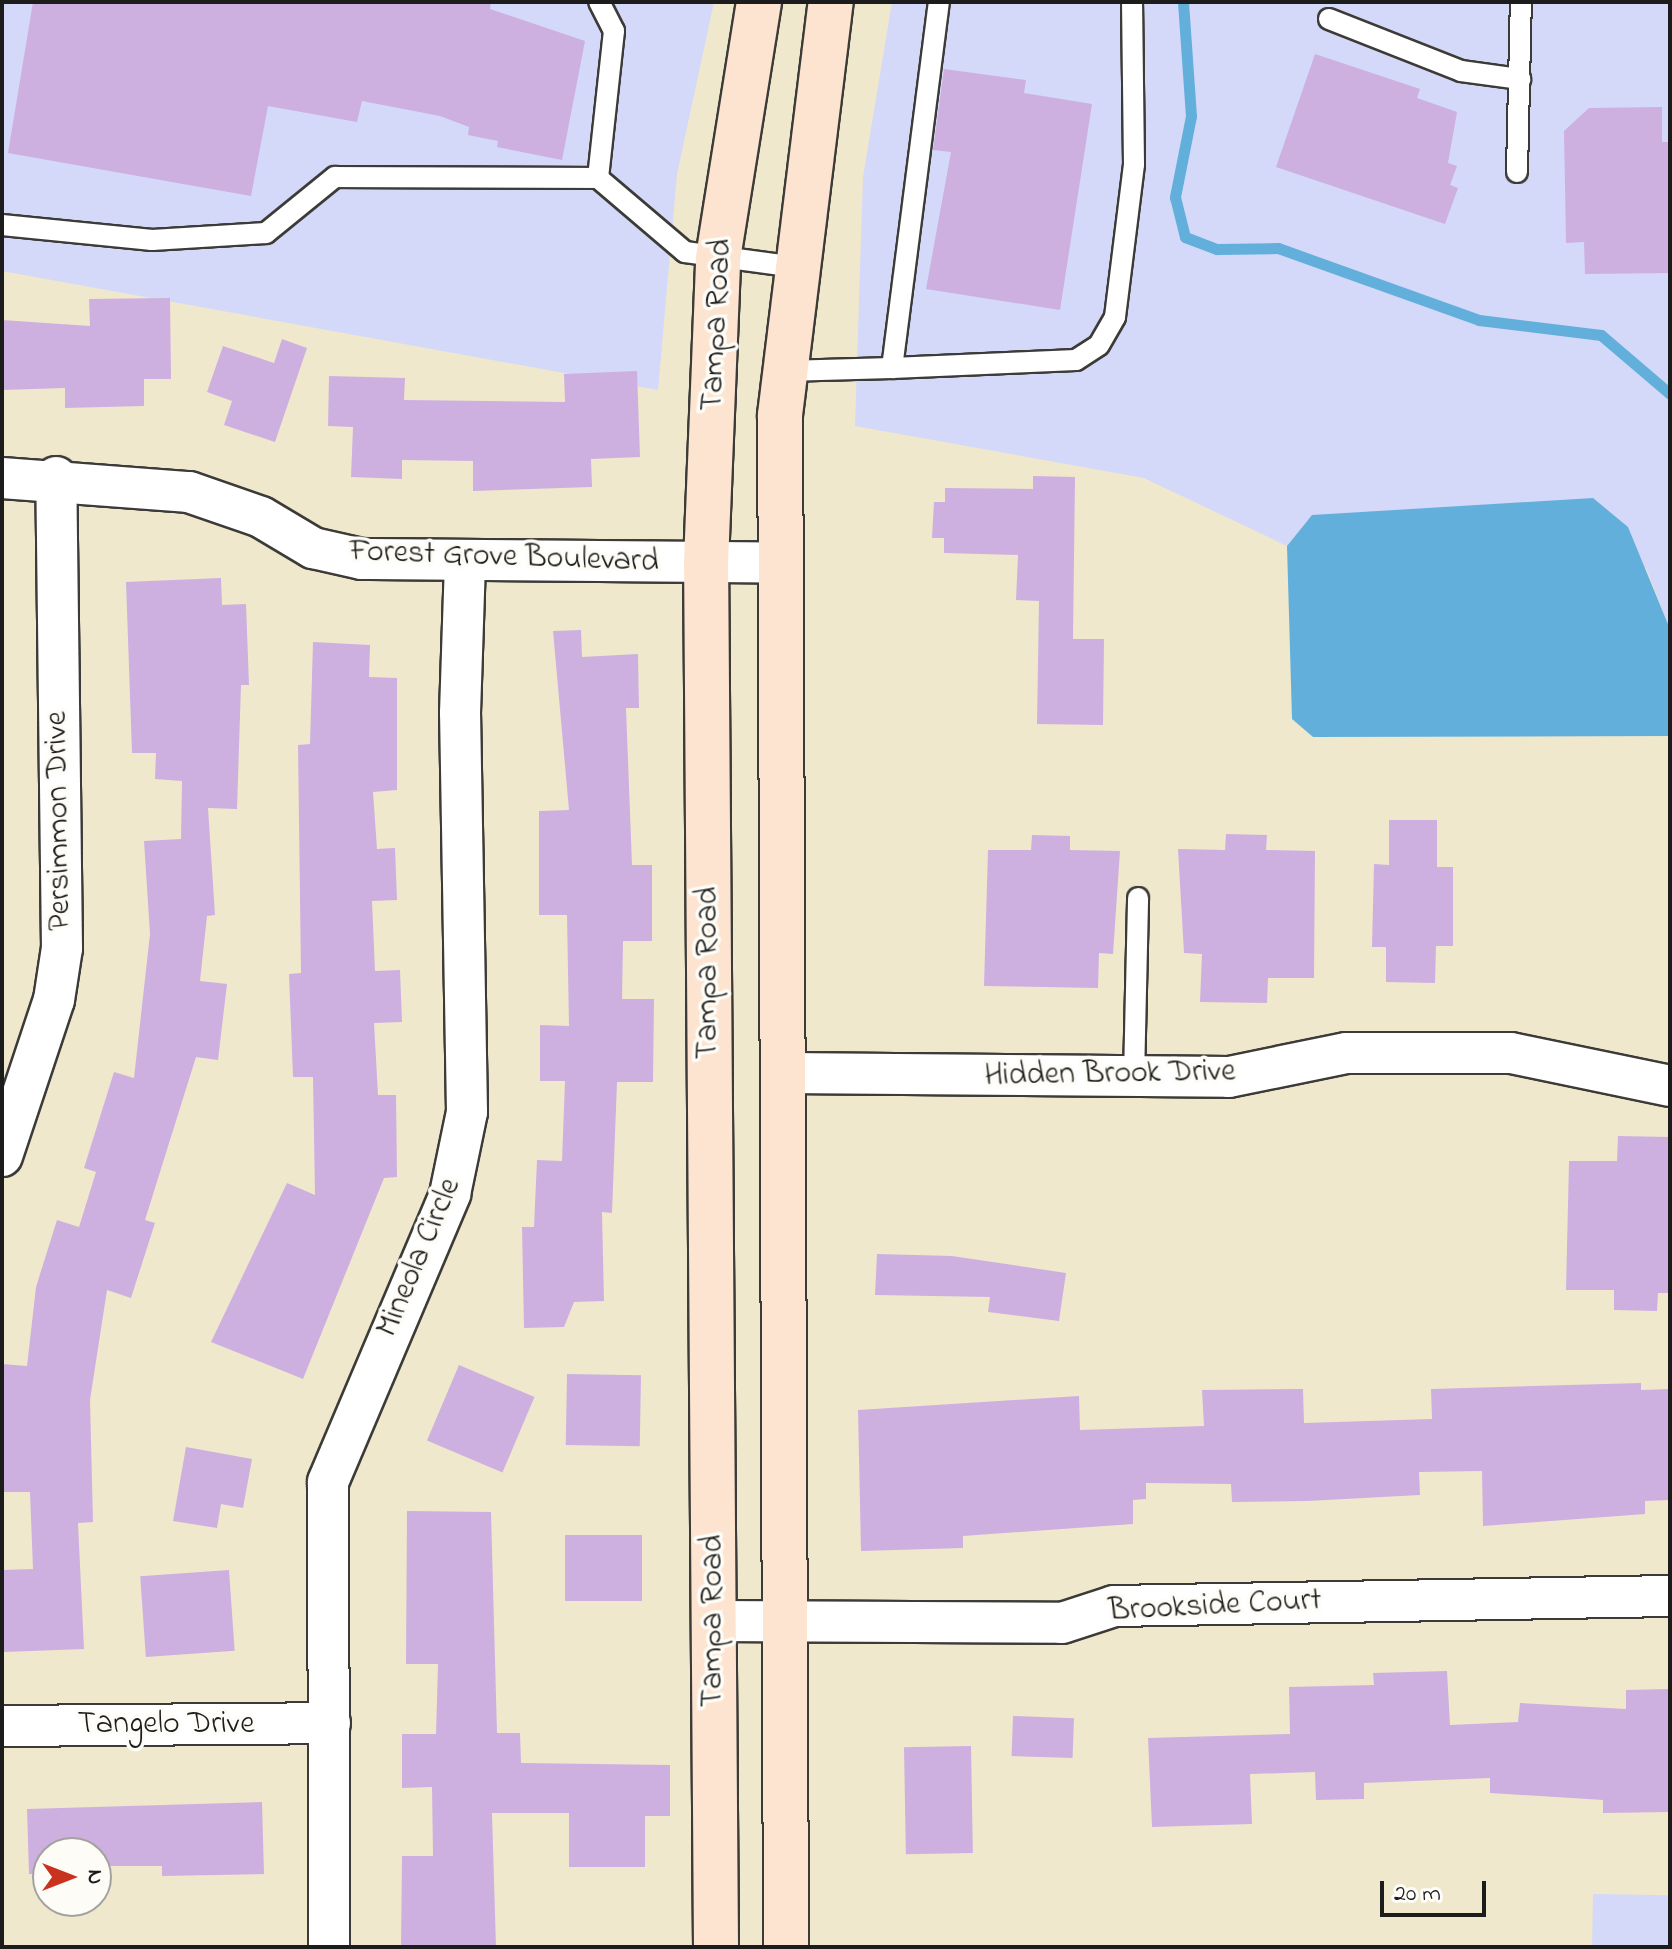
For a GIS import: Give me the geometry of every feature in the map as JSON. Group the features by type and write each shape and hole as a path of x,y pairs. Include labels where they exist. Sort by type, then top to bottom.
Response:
{"main road":[{"name":"Tampa Road","path":"716,1947 706,563 718,258 759,2"},
{"name":"Tampa Road","path":"786,1947 783,1619 785,1073 779,563 785,371 831,2"}],"street":[{"name":"Forest Grove Boulevard","path":"2,478 56,477 189,492 261,517 313,548 362,559 779,563"},
{"name":"Persimmon Drive","path":"2,1156 54,1000 62,948 56,477"},
{"name":"Mineola Circle","path":"329,1947 328,1482 461,1161 465,560"},
{"name":"Hidden Brook Drive","path":"785,1073 1229,1077 1346,1053 1511,1053 1670,1086"},
{"name":"Brookside Court","path":"714,1621 1062,1623 1114,1606 1670,1596"},
{"name":"Tangelo Drive","path":"2,1726 330,1723"}],"lane":[{"path":"598,178 614,31 599,2"},
{"path":"892,368 939,2"},
{"path":"785,371 1076,360 1099,345 1115,317 1134,164 1132,2"},
{"path":"1517,172 1521,2"},
{"path":"1329,19 1461,71 1520,79"},
{"path":"2,225 152,240 266,233 335,177 598,178 685,252 796,267"},
{"path":"1134,1078 1138,898"}],"shaded area":[{"path":"2,2 714,2 677,174 658,390 2,271"},
{"path":"892,2 1670,2 1670,629 1646,568 1312,515 1287,546 1144,478 855,426 863,177"},
{"path":"1593,1894 1670,1895 1669,1947 1592,1947"}],"water":[{"path":"1593,498 1628,527 1670,629 1670,736 1313,737 1292,719 1287,546 1312,515"}],"building":[{"path":"33,2 491,2 490,9 585,41 562,160 497,147 498,141 468,135 469,127 440,116 362,101 357,122 268,106 251,196 8,153"},
{"path":"1315,54 1420,89 1417,98 1457,112 1448,163 1457,166 1450,185 1458,188 1445,224 1276,167"},
{"path":"944,69 1026,80 1024,93 1092,104 1060,310 926,289 951,152 933,150"},
{"path":"1662,107 1662,142 1670,142 1670,273 1585,274 1584,242 1566,243 1564,131 1589,108"},
{"path":"170,298 171,379 144,379 144,406 65,408 65,388 2,390 2,320 90,326 89,299"},
{"path":"282,339 307,348 275,442 224,425 232,401 207,392 223,346 274,363"},
{"path":"637,371 640,457 591,459 592,487 473,491 473,461 402,460 402,479 351,477 353,427 328,426 329,376 405,378 404,400 565,402 564,374"},
{"path":"1033,476 1075,477 1073,639 1104,639 1103,725 1037,724 1039,601 1016,600 1018,555 944,553 944,538 932,538 934,502 945,502 945,488 1033,489"},
{"path":"221,578 222,605 246,604 249,685 241,685 237,809 208,808 215,915 207,916 200,981 227,984 218,1060 196,1057 145,1220 155,1223 131,1298 107,1290 90,1400 93,1522 78,1523 84,1649 4,1652 2,1570 33,1569 30,1492 2,1492 2,1364 27,1366 36,1287 57,1220 79,1227 96,1172 84,1168 114,1072 134,1078 150,934 144,841 181,839 182,781 155,779 156,753 132,753 126,582"},
{"path":"581,630 582,657 638,654 639,708 626,708 632,865 652,865 652,941 623,941 622,999 654,999 653,1082 617,1082 612,1213 602,1212 604,1301 574,1302 564,1327 524,1328 522,1227 534,1227 537,1160 562,1161 565,1081 540,1081 540,1025 569,1026 567,915 539,915 539,811 569,810 553,631"},
{"path":"313,642 370,645 369,677 397,678 397,790 373,792 377,849 395,848 397,900 372,901 375,971 400,970 402,1022 374,1023 378,1095 396,1095 397,1177 384,1178 303,1379 211,1342 287,1183 315,1195 313,1077 293,1077 289,974 301,973 298,745 310,744"},
{"path":"1389,820 1437,820 1437,867 1453,867 1453,946 1436,946 1435,983 1386,982 1386,947 1372,947 1374,864 1389,865"},
{"path":"1226,834 1267,835 1266,850 1315,851 1314,978 1268,978 1267,1003 1200,1002 1202,954 1184,953 1178,849 1225,850"},
{"path":"1032,835 1070,836 1070,850 1120,851 1113,954 1099,953 1098,988 984,986 988,850 1031,850"},
{"path":"1618,1136 1670,1137 1670,1293 1658,1293 1657,1311 1614,1310 1614,1290 1566,1290 1569,1161 1617,1161"},
{"path":"877,1254 952,1256 1066,1273 1059,1321 988,1312 990,1297 875,1295"},
{"path":"459,1365 534,1397 502,1473 427,1440"},
{"path":"567,1374 641,1375 640,1446 566,1445"},
{"path":"1641,1383 1641,1390 1670,1389 1670,1500 1645,1501 1645,1514 1483,1526 1482,1471 1419,1472 1420,1495 1307,1501 1232,1502 1231,1484 1146,1483 1146,1499 1133,1500 1133,1524 963,1536 963,1548 861,1551 858,1410 1079,1396 1080,1430 1204,1426 1202,1390 1303,1389 1304,1423 1432,1419 1431,1389"},
{"path":"186,1447 252,1459 243,1508 221,1504 217,1528 173,1521"},
{"path":"407,1511 491,1512 497,1733 520,1733 521,1763 670,1765 670,1816 645,1816 645,1867 569,1867 569,1813 492,1813 496,1947 401,1947 402,1856 433,1856 432,1787 402,1788 402,1734 436,1734 438,1664 406,1664"},
{"path":"565,1535 642,1535 642,1601 565,1601"},
{"path":"229,1570 235,1651 146,1657 140,1576"},
{"path":"1447,1671 1450,1725 1518,1722 1520,1703 1626,1709 1626,1690 1670,1689 1670,1812 1603,1813 1603,1800 1490,1793 1490,1778 1364,1783 1364,1799 1316,1800 1315,1772 1250,1774 1252,1824 1152,1827 1148,1738 1290,1734 1289,1687 1374,1685 1373,1673"},
{"path":"1013,1716 1074,1718 1073,1758 1012,1756"},
{"path":"971,1746 973,1853 906,1854 904,1747"},
{"path":"262,1802 264,1874 162,1876 162,1866 112,1866 112,1837 32,1837 32,1874 29,1874 27,1809"}],"waterway":[{"path":"1183,2 1191,116 1175,197 1185,237 1217,249 1278,248 1479,320 1601,335 1670,394"}]}
